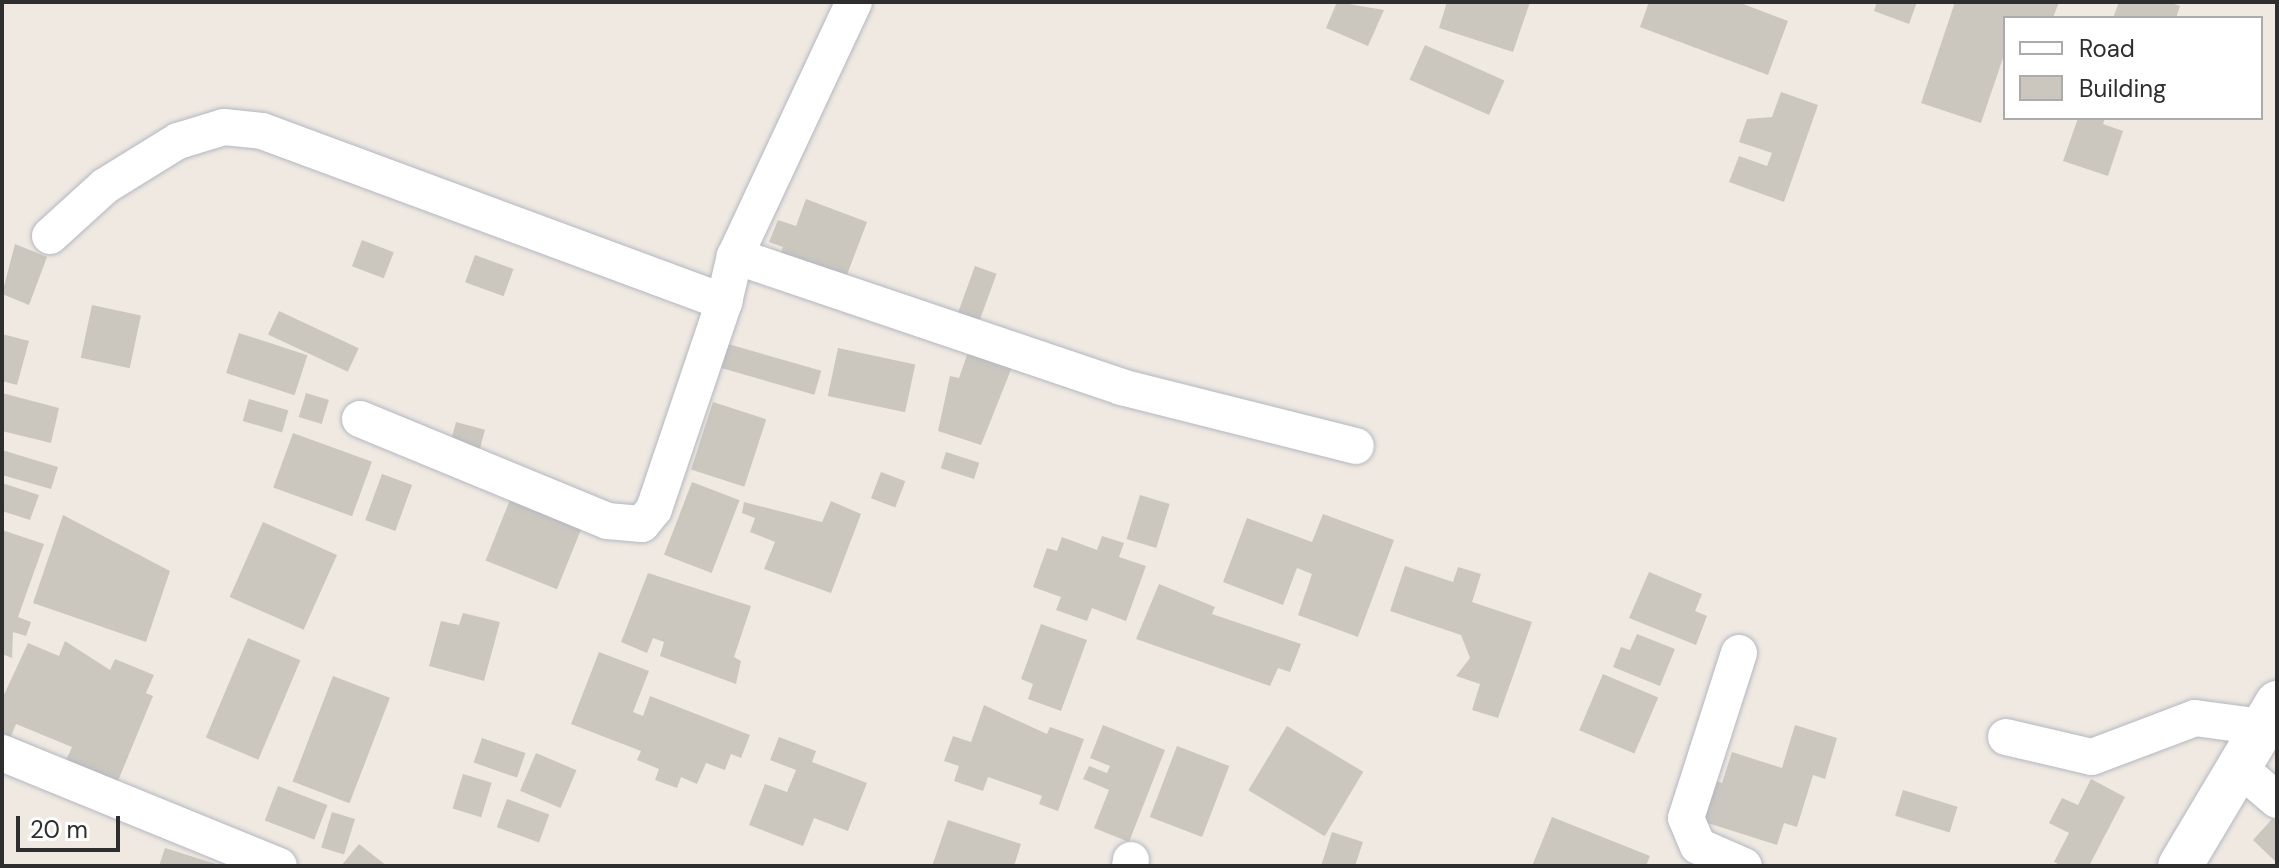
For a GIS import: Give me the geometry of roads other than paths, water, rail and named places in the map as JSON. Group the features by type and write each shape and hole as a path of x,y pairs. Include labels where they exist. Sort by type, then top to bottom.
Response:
{"street":[{"path":"360,419 607,521 642,524 654,509 724,302 735,256 854,2"},
{"path":"50,236 105,186 178,141 224,127 249,130 724,302"},
{"path":"735,256 1121,387 1356,446"},
{"path":"1739,653 1686,818 1698,846 1744,866"},
{"path":"2006,737 2092,757 2195,718 2273,710"},
{"path":"2180,866 2273,710"},
{"path":"2,753 279,866"},
{"path":"2238,767 2277,800"}]}
